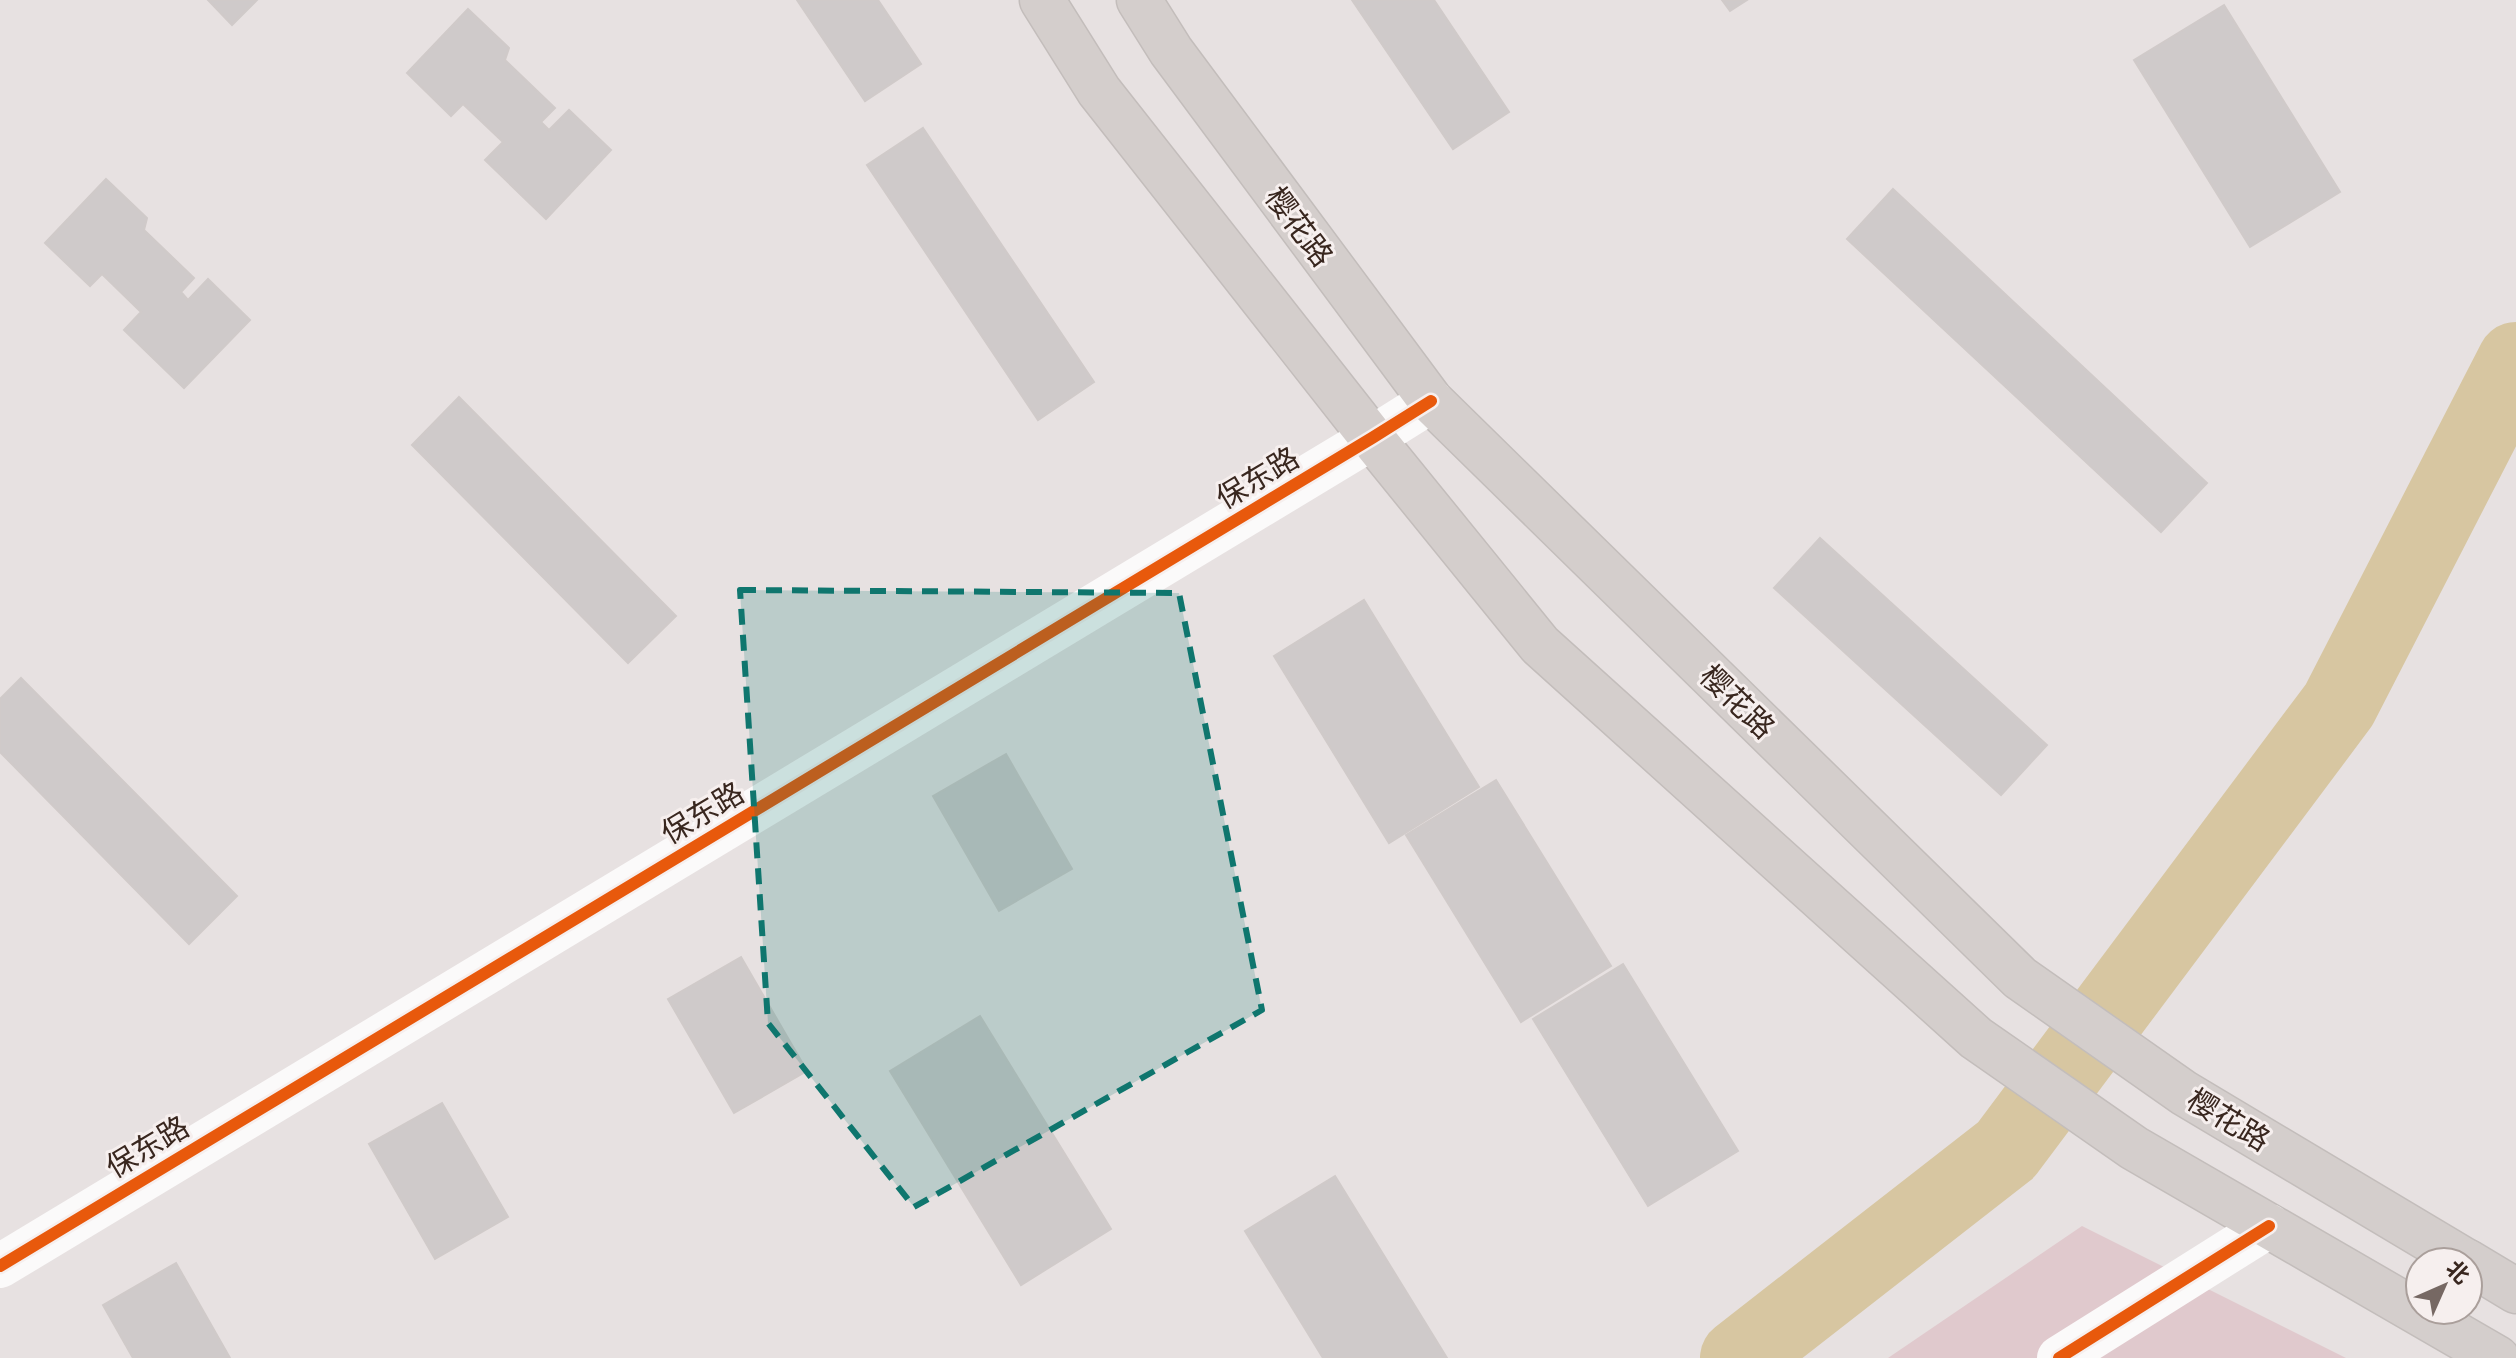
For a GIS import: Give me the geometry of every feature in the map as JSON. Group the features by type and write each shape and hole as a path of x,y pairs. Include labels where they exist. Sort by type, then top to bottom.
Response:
{"main road":[{"path":"1042,0 1099,91 1372,438 1540,645 1976,1038 2134,1148 2497,1358"},
{"name":"樱花路","path":"1139,0 1171,51 1431,401 2020,978 2184,1093 2441,1246"},
{"name":"樱花路","path":"2484,1272 2516,1291"}],"street":[{"name":"保东路","path":"0,1266 1431,401"},
{"path":"2059,1358 2269,1226"}],"highlighted area":[{"path":"740,590 1179,593 1262,1010 914,1207 768,1023"}],"shaded area":[{"path":"2082,1226 2346,1358 1888,1358"}],"building":[{"path":"208,0 257,0 232,25"},
{"path":"797,0 878,0 921,64 865,101"},
{"path":"1352,0 1434,0 1509,112 1453,149"},
{"path":"1722,0 1747,0 1730,11"},
{"path":"2224,5 2340,192 2250,247 2134,60"},
{"path":"468,9 509,48 505,60 555,108 541,122 549,130 569,110 611,150 546,219 485,160 503,142 463,104 451,116 407,73"},
{"path":"923,128 1094,382 1038,420 867,165"},
{"path":"106,179 147,218 144,230 194,278 181,292 188,300 208,279 250,320 184,388 124,330 141,312 102,274 90,286 45,243"},
{"path":"1893,189 2207,483 2161,532 1847,239"},
{"path":"459,397 676,616 628,663 412,445"},
{"path":"1820,538 2047,745 2001,795 1774,588"},
{"path":"1364,600 1479,787 1389,843 1274,656"},
{"path":"21,678 237,896 189,944 0,752 0,699"},
{"path":"1006,754 1072,869 999,911 933,796"},
{"path":"1496,780 1611,966 1521,1022 1406,835"},
{"path":"741,957 807,1071 734,1113 668,999"},
{"path":"1623,964 1738,1151 1648,1206 1533,1019"},
{"path":"980,1016 1111,1229 1021,1285 890,1071"},
{"path":"442,1103 508,1217 435,1259 369,1144"},
{"path":"1335,1176 1447,1358 1323,1358 1245,1231"},
{"path":"176,1263 230,1358 133,1358 103,1305"}],"waterway":[{"path":"1739,1358 2006,1150 2339,705 2516,361"}],"cycle path":[{"path":"0,1266 1431,401"},
{"path":"2059,1358 2269,1226"}]}
